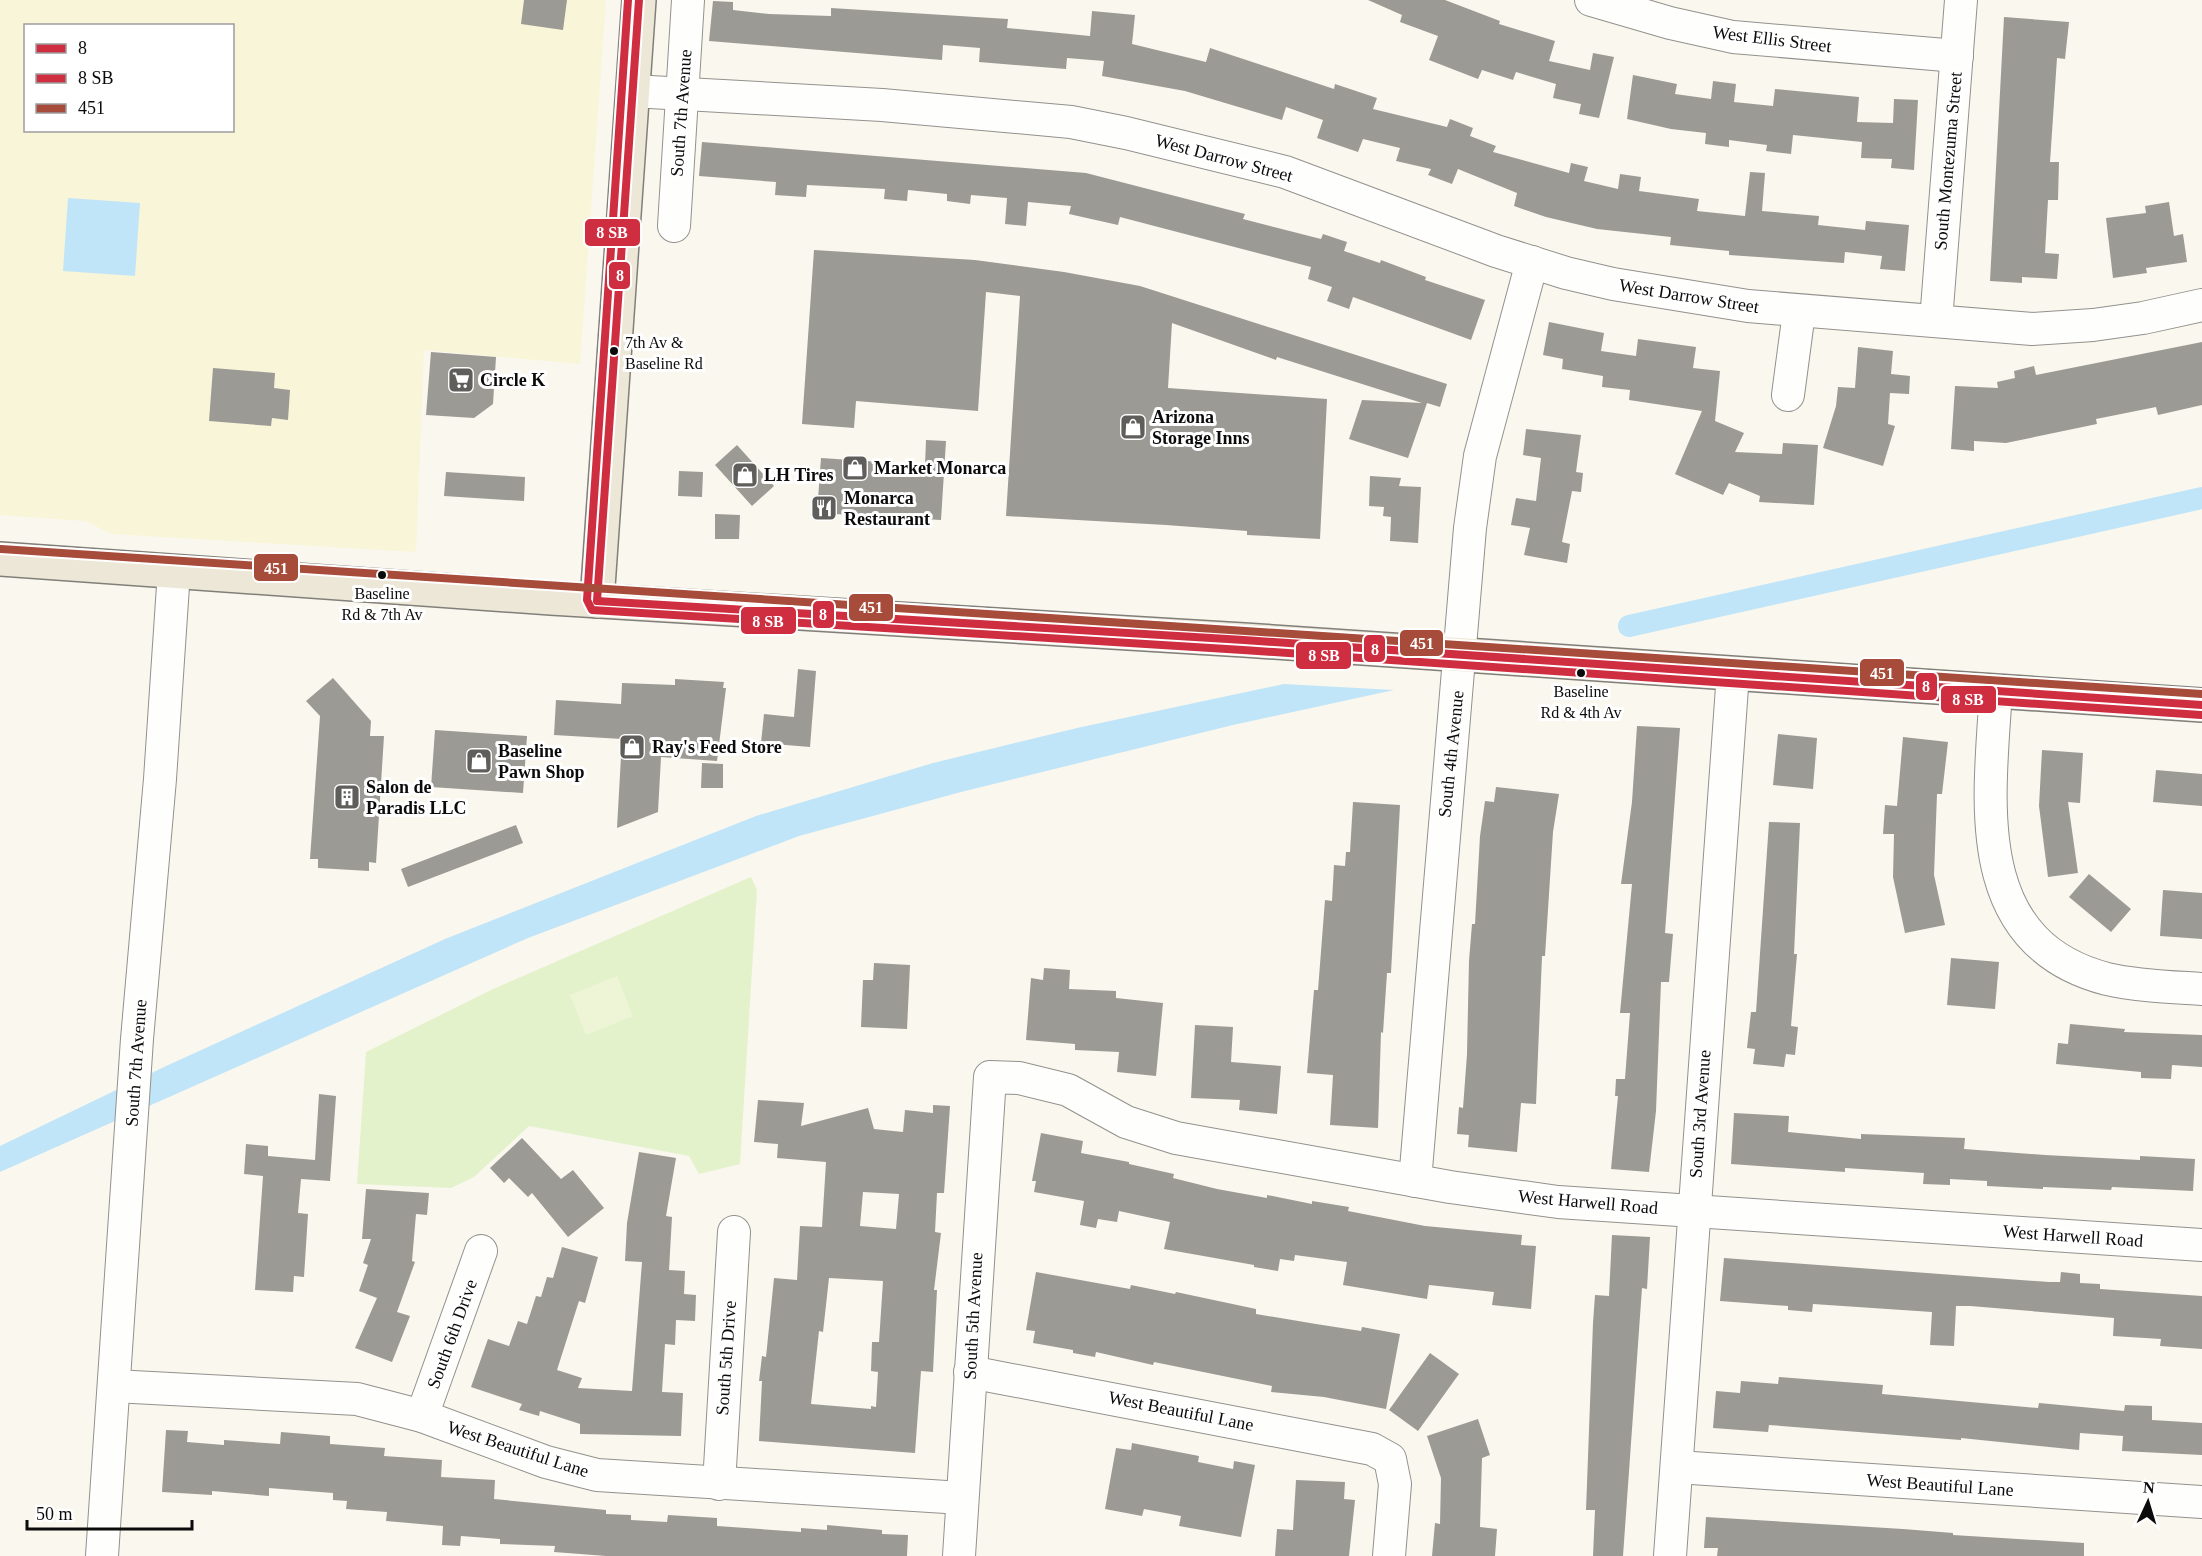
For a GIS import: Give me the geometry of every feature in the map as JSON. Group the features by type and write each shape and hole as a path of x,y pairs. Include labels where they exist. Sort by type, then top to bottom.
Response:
{"main road":[{"path":"597,601 639,0"},
{"path":"0,559 597,601 1461,654 2202,705"}],"street":[{"name":"South 7th Avenue","path":"674,226 688,0"},
{"name":"West Ellis Street","path":"1591,0 1670,23 1733,37 1956,56"},
{"name":"South Montezuma Street","path":"1935,321 1961,0"},
{"name":"West Darrow Street","path":"633,91 882,105 1071,122 1126,133 1285,172 1532,262 1613,284 1798,312 2032,329 2093,326 2202,305"},
{"name":"South 4th Avenue","path":"1415,1181 1441,847 1461,654 1470,528 1480,456 1532,262"},
{"path":"1788,395 1798,312"},
{"name":"South 7th Avenue","path":"102,1556 132,1120 174,571"},
{"name":"South 3rd Avenue","path":"1670,1556 1733,673"},
{"path":"1996,691 1989,789 1994,852 1996,870 2021,926 2056,956 2107,979 2202,989"},
{"name":"West Harwell Road","path":"990,1077 1019,1078 1068,1090 1126,1122 1176,1138 1415,1181 1558,1202 2202,1245"},
{"name":"South 5th Avenue","path":"959,1556 990,1077"},
{"name":"South 5th Drive","path":"719,1484 734,1232"},
{"name":"South 6th Drive","path":"422,1416 482,1251"},
{"name":"West Beautiful Lane","path":"970,1372 1372,1449 1390,1460 1395,1484 1389,1556"},
{"name":"West Beautiful Lane","path":"114,1386 357,1399 422,1416 573,1470 597,1475 962,1498"},
{"name":"West Beautiful Lane","path":"1677,1467 2202,1502"}],"shaded area":[{"path":"0,0 606,0 580,364 424,350 416,552 112,534 85,521 0,515"}],"green space":[{"path":"751,877 757,890 740,1164 699,1174 689,1156 529,1126 474,1177 451,1188 357,1184 366,1052 491,990"},
{"path":"617,976 633,1016 586,1035 570,995"}],"water":[{"path":"68,198 140,203 135,276 63,271"},
{"path":"1284,684 1394,690 1233,725 961,792 799,836 528,938 0,1172 0,1146 164,1067 445,939 756,816 933,763 1077,728"}],"building":[{"path":"524,0 567,0 563,30 521,24"},
{"path":"1368,0 1445,0 1500,21 1499,24 1555,41 1549,61 1590,70 1593,53 1614,57 1599,118 1579,114 1581,104 1553,98 1556,84 1516,72 1513,80 1482,70 1478,79 1429,60 1438,36 1400,22 1402,15"},
{"path":"713,1 733,2 733,10 769,14 831,16 831,8 1008,19 1007,28 1090,36 1092,11 1135,15 1132,44 1206,62 1210,48 1334,89 1335,84 1377,98 1373,109 1447,127 1450,119 1473,128 1470,136 1496,146 1493,152 1569,173 1571,163 1588,167 1584,181 1618,189 1620,174 1641,177 1639,191 1699,199 1697,211 1745,216 1750,172 1765,173 1762,211 1819,216 1818,225 1865,230 1866,221 1909,225 1905,271 1880,269 1882,256 1845,252 1844,263 1729,255 1729,251 1670,245 1671,237 1597,229 1546,217 1514,206 1517,193 1458,169 1452,184 1428,175 1431,169 1396,161 1400,148 1363,139 1358,152 1317,138 1323,120 1286,107 1282,120 1185,91 1102,76 1104,61 1067,58 1066,69 979,62 980,48 943,45 942,60 709,41"},
{"path":"2004,17 2069,22 2065,59 2057,58 2050,162 2059,162 2058,200 2048,200 2045,253 2059,254 2057,279 2022,277 2022,283 1990,281"},
{"path":"1633,75 1677,84 1675,94 1711,99 1713,81 1736,84 1734,102 1773,106 1775,89 1859,97 1857,122 1893,123 1894,99 1918,100 1914,170 1891,168 1892,159 1861,158 1862,142 1793,135 1791,154 1766,151 1767,145 1729,140 1729,147 1705,144 1706,133 1671,129 1627,119"},
{"path":"702,142 1086,173 1245,214 1243,219 1321,239 1323,234 1347,242 1344,251 1380,263 1381,260 1426,277 1425,280 1485,300 1471,340 1353,297 1349,309 1327,301 1332,287 1308,279 1311,267 1120,217 1118,225 1069,214 1071,206 1028,202 1026,226 1005,224 1007,198 971,195 970,204 947,201 947,194 908,190 907,201 884,199 885,189 807,185 806,197 775,195 776,182 699,176"},
{"path":"2169,202 2174,236 2183,234 2187,262 2146,268 2147,273 2113,278 2106,218 2146,213 2145,206"},
{"path":"814,250 975,260 1064,272 1140,286 1447,384 1440,407 1427,403 1408,458 1349,439 1362,400 1422,403 1277,357 1276,360 1172,323 1168,388 1327,399 1320,539 1247,535 1247,531 1166,525 1006,516 1020,296 986,292 978,411 856,401 854,428 802,424"},
{"path":"1549,322 1604,333 1601,351 1636,356 1638,339 1696,347 1693,368 1720,371 1715,421 1744,433 1735,452 1782,454 1783,443 1818,445 1814,505 1759,502 1760,496 1729,483 1723,495 1675,474 1702,411 1629,400 1630,390 1602,387 1603,376 1562,369 1563,359 1543,355"},
{"path":"2202,342 2202,405 2158,415 2156,407 2096,419 2097,424 2006,443 1974,441 1974,451 1951,449 1955,386 1998,388 1997,382 2015,378 2014,371 2034,366 2036,375"},
{"path":"1858,347 1893,351 1891,374 1910,376 1909,394 1890,393 1888,424 1895,426 1883,466 1823,448 1836,406 1838,387 1855,388"},
{"name":"Circle K","path":"431,352 496,357 493,404 474,418 426,415"},
{"path":"213,368 275,373 274,388 290,390 288,420 272,418 271,426 209,421"},
{"path":"1526,429 1581,435 1576,472 1583,473 1581,492 1572,491 1562,542 1570,544 1567,563 1524,555 1530,528 1511,525 1516,498 1536,501 1541,458 1523,455"},
{"path":"926,440 946,441 941,520 817,513 821,458 925,465"},
{"name":"LH Tires","path":"737,445 774,486 752,506 715,465"},
{"path":"679,471 703,472 702,497 678,496"},
{"path":"446,472 525,477 524,501 444,496"},
{"path":"1370,476 1401,478 1399,486 1421,487 1418,543 1390,541 1391,517 1383,516 1384,507 1369,506"},
{"path":"715,514 740,515 739,539 715,539"},
{"path":"798,669 816,671 810,747 761,743 764,714 794,717"},
{"name":"Salon de Paradis LLC","path":"333,678 371,721 370,736 384,736 376,863 369,862 369,871 318,868 318,859 310,859 320,716 306,701"},
{"path":"675,679 724,682 723,688 726,688 717,761 661,757 658,812 617,828 622,739 554,735 556,700 621,704 622,683 675,685"},
{"path":"1637,726 1680,728 1665,933 1673,934 1669,982 1661,982 1656,1111 1649,1172 1611,1169 1618,1096 1615,1096 1616,1079 1625,1079 1630,1013 1620,1013 1632,884 1621,884 1632,802"},
{"name":"Baseline Pawn Shop","path":"435,730 527,736 523,793 431,787"},
{"path":"1778,734 1817,738 1813,789 1773,785"},
{"path":"1903,737 1948,742 1942,794 1937,794 1934,875 1945,925 1905,933 1893,877 1894,834 1883,834 1885,805 1897,806"},
{"path":"2042,750 2083,753 2080,803 2068,802 2078,873 2048,877 2039,806"},
{"path":"702,763 723,764 723,788 701,788"},
{"path":"2156,770 2202,774 2202,806 2153,802"},
{"path":"1496,787 1559,794 1553,832 1545,956 1542,956 1536,1104 1521,1103 1517,1152 1468,1147 1469,1135 1457,1134 1459,1107 1463,1108 1469,961 1472,924 1475,924 1480,836 1485,801 1494,802"},
{"path":"1353,802 1400,805 1391,973 1387,973 1383,1033 1381,1032 1378,1128 1330,1125 1333,1075 1307,1073 1314,990 1318,990 1325,900 1332,901 1334,865 1345,866 1346,852 1350,852"},
{"path":"1769,822 1800,823 1794,954 1797,954 1791,1026 1798,1027 1795,1055 1786,1054 1784,1067 1753,1064 1755,1049 1747,1048 1751,1012 1756,1012"},
{"path":"516,825 523,843 408,887 401,869"},
{"path":"2089,874 2131,909 2111,932 2069,897"},
{"path":"2163,890 2202,893 2202,939 2160,936"},
{"path":"1951,958 1999,962 1995,1009 1947,1005"},
{"path":"874,963 910,965 907,1029 861,1027 863,980 873,980"},
{"path":"1044,968 1070,970 1069,989 1116,991 1116,998 1163,1003 1156,1076 1117,1072 1119,1052 1075,1050 1075,1044 1026,1040 1031,978 1043,980"},
{"path":"2070,1024 2125,1029 2124,1032 2202,1035 2202,1067 2172,1065 2171,1079 2141,1078 2141,1072 2056,1064 2058,1043 2068,1044"},
{"path":"1195,1025 1233,1027 1231,1062 1281,1066 1277,1114 1239,1110 1240,1100 1191,1098"},
{"path":"319,1094 336,1096 330,1181 301,1179 298,1213 308,1214 304,1277 294,1276 293,1292 255,1290 263,1176 244,1174 246,1144 268,1146 268,1156 315,1160"},
{"path":"758,1100 804,1103 801,1126 868,1108 874,1129 903,1132 905,1110 933,1113 933,1105 950,1106 944,1193 937,1193 935,1232 941,1233 934,1290 937,1290 933,1372 921,1371 915,1453 759,1441 762,1381 759,1381 762,1356 766,1357 774,1278 797,1280 800,1226 822,1227 826,1162 777,1158 778,1144 754,1142","holes":["863,1192 899,1194 896,1229 860,1226","829,1278 883,1281 879,1342 872,1342 871,1371 878,1372 876,1407 871,1406 871,1409 811,1404 819,1331 823,1332"]},
{"path":"1734,1113 1789,1116 1788,1132 1861,1139 1861,1134 1965,1138 1964,1149 2045,1155 2140,1160 2140,1156 2195,1159 2193,1191 2112,1187 2111,1190 2043,1187 2043,1189 1987,1186 1987,1181 1950,1179 1950,1185 1923,1184 1924,1173 1845,1168 1845,1172 1731,1164"},
{"path":"1041,1133 1083,1141 1081,1153 1129,1162 1129,1164 1174,1174 1173,1178 1217,1189 1267,1198 1267,1195 1312,1204 1312,1201 1349,1207 1348,1211 1425,1226 1522,1235 1521,1245 1536,1246 1531,1309 1492,1305 1494,1292 1429,1285 1427,1299 1343,1285 1347,1262 1295,1255 1294,1261 1280,1259 1278,1271 1164,1249 1170,1222 1119,1211 1117,1222 1098,1219 1096,1228 1080,1225 1084,1201 1034,1192 1036,1181 1032,1181"},
{"path":"522,1138 561,1179 573,1170 604,1208 568,1237 532,1193 528,1197 509,1178 504,1183 490,1168"},
{"path":"639,1152 676,1158 666,1216 672,1217 669,1270 685,1271 684,1294 696,1295 695,1321 676,1320 675,1345 665,1344 662,1392 683,1393 681,1436 580,1434 580,1424 540,1411 539,1416 519,1410 522,1404 471,1387 488,1339 509,1346 518,1321 527,1324 536,1296 541,1297 547,1277 553,1278 562,1247 598,1257 585,1303 579,1301 557,1370 582,1378 578,1388 632,1391 642,1262 625,1261 627,1223"},
{"path":"366,1189 429,1193 427,1215 416,1214 412,1261 415,1262 397,1312 410,1316 392,1362 355,1348 377,1298 359,1291 368,1265 363,1263 371,1239 362,1239"},
{"path":"1612,1235 1650,1237 1647,1289 1642,1288 1623,1556 1593,1556 1595,1510 1586,1510 1593,1323 1595,1295 1609,1296"},
{"path":"1724,1258 2049,1282 2060,1282 2061,1272 2080,1274 2080,1283 2100,1284 2100,1289 2202,1296 2202,1349 2160,1346 2161,1339 2113,1336 2114,1318 1970,1306 1956,1306 1954,1346 1930,1345 1932,1312 1813,1304 1812,1312 1788,1310 1788,1306 1720,1301"},
{"path":"1036,1272 1130,1289 1131,1285 1175,1294 1176,1292 1256,1309 1256,1314 1361,1331 1362,1327 1400,1334 1386,1409 1324,1397 1271,1392 1272,1386 1154,1362 1153,1365 1096,1352 1095,1357 1073,1353 1073,1350 1033,1343 1035,1331 1026,1330"},
{"path":"1430,1353 1459,1374 1418,1431 1389,1410"},
{"path":"1779,1377 1883,1385 1882,1394 2038,1408 2039,1403 2124,1411 2125,1405 2152,1406 2152,1420 2202,1423 2202,1455 2122,1451 2123,1436 2080,1433 2079,1450 1961,1438 1961,1440 1769,1425 1768,1432 1713,1428 1716,1391 1740,1393 1741,1381 1778,1384"},
{"path":"1478,1419 1490,1455 1482,1458 1480,1527 1497,1529 1495,1556 1432,1556 1435,1523 1440,1524 1441,1478 1427,1436"},
{"path":"166,1430 188,1431 187,1442 224,1445 224,1440 280,1444 281,1432 330,1436 330,1444 385,1448 384,1456 442,1460 441,1477 495,1480 494,1499 606,1510 606,1514 631,1515 631,1520 667,1522 668,1515 717,1518 717,1526 801,1532 801,1528 827,1530 827,1525 882,1530 882,1534 908,1535 907,1556 606,1556 554,1552 555,1546 500,1544 500,1539 461,1536 460,1546 442,1545 443,1526 386,1521 387,1512 346,1509 347,1501 333,1500 333,1493 269,1488 269,1496 212,1491 212,1495 162,1492"},
{"path":"1132,1443 1199,1456 1198,1462 1233,1469 1234,1461 1255,1465 1241,1537 1179,1526 1181,1516 1144,1509 1142,1516 1105,1509 1116,1448 1131,1450"},
{"path":"1296,1480 1345,1482 1344,1499 1355,1500 1349,1556 1275,1556 1277,1529 1293,1530"},
{"path":"1706,1517 2084,1543 2084,1556 1717,1556 1718,1548 1704,1548"}],"waterway":[{"path":"1629,626 2202,498"}],"transit line":[{"path":"628,0 587,600 592,610 1243,650 2201,715"},
{"name":"8","path":"639,0 597,601 1244,640 2202,705"},
{"name":"451","path":"1,549 2202,694"}],"place":[{"name":"7th Av & Baseline Rd","path":"614,351"},
{"name":"Circle K","path":"461,380"},
{"name":"Arizona Storage Inns","path":"1133,427"},
{"name":"Market Monarca","path":"855,468"},
{"name":"LH Tires","path":"745,475"},
{"name":"Monarca Restaurant","path":"824,508"},
{"name":"Baseline Rd & 7th Av","path":"382,575"},
{"name":"Baseline Rd & 4th Av","path":"1581,673"},
{"name":"Ray's Feed Store","path":"632,747"},
{"name":"Baseline Pawn Shop","path":"479,761"},
{"name":"Salon de Paradis LLC","path":"347,797"}]}
